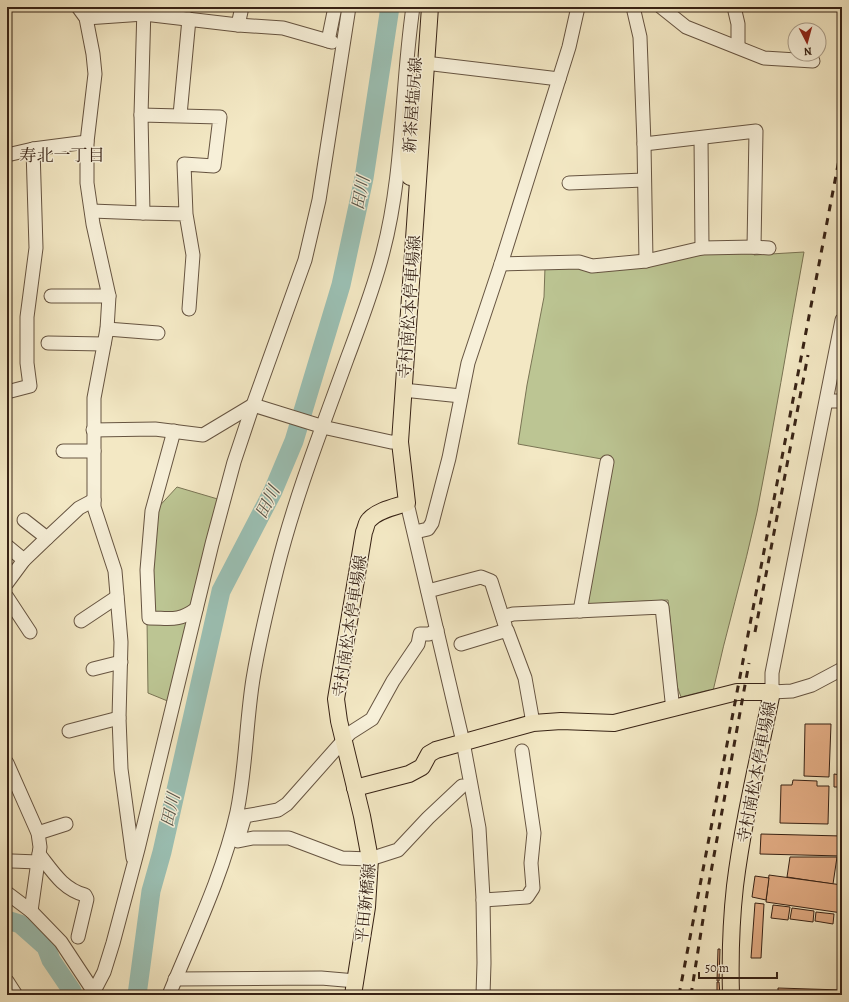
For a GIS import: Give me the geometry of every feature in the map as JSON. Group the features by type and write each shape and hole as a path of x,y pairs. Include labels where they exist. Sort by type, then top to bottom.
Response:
{"main road":[{"name":"新茶屋塩尻線","path":"416,202 408,166 408,153 419,7"},
{"path":"416,202 430,7"},
{"name":"寺村南松本停車場線","path":"416,202 400,442 408,503 376,514 368,521 364,532 336,699 339,721 355,788 409,774 422,767 429,754 436,750 533,723 561,721 614,723 738,692 772,692 739,859 735,888 731,946 731,995"},
{"name":"平田新橋線","path":"355,788 370,859 370,885 355,988"}],"street":[{"path":"78,7 86,18 95,74 87,142 87,184 93,224 109,296 107,329 94,398 94,507 115,571 121,642 119,718 121,769 134,863"},
{"path":"238,24 242,7"},
{"path":"335,7 330,42 339,63"},
{"path":"330,42 338,30 342,7"},
{"path":"93,993 104,972 134,863 196,609 234,462 305,260 319,200 339,63 349,7"},
{"path":"169,995 218,876 237,812 253,679 277,567 321,425 374,283 390,221 396,177 413,7"},
{"path":"415,532 428,529 432,523 450,458 468,363 501,264 569,47 578,7"},
{"path":"633,7 640,36 646,261"},
{"path":"661,7 686,27 764,58 787,59"},
{"path":"734,7 738,24 738,47"},
{"path":"86,18 144,11 189,19 283,28 330,42"},
{"path":"144,11 141,114 144,213"},
{"path":"180,115 189,19"},
{"path":"426,63 559,79"},
{"path":"141,114 220,117 214,166 184,164 186,214 193,255 189,310"},
{"path":"644,144 756,131 754,247"},
{"path":"702,138 702,248"},
{"path":"7,155 33,149 87,142"},
{"path":"7,392 30,386 27,317 36,248 33,149"},
{"path":"569,183 644,180"},
{"path":"92,211 186,214"},
{"path":"501,264 579,262 592,266 646,261 702,248 769,248"},
{"path":"51,296 109,296"},
{"path":"842,321 772,673 772,692 792,691 812,686 842,669"},
{"path":"107,329 158,333"},
{"path":"48,343 104,344"},
{"path":"403,390 461,396"},
{"path":"827,401 842,401"},
{"path":"93,430 155,429 203,435 254,405 321,425 384,440 400,442"},
{"path":"174,431 152,511 147,570 149,618 179,618 188,615 196,609"},
{"path":"63,451 94,451"},
{"path":"580,611 607,462"},
{"path":"7,583 24,560 46,538 80,508 94,500"},
{"path":"408,503 463,742 479,828 483,900 484,963 482,995"},
{"path":"24,520 46,538"},
{"path":"7,546 24,560"},
{"path":"428,591 481,577 491,581 525,678 533,723"},
{"path":"7,597 30,632"},
{"path":"81,621 116,597"},
{"path":"503,617 513,614 662,607 672,701 674,707"},
{"path":"218,876 222,876 227,872 245,816 278,810 287,804 344,739 350,733 372,719 393,681 418,644 420,634 429,634 437,630"},
{"path":"461,644 507,630"},
{"path":"93,669 121,662"},
{"path":"69,731 119,718"},
{"path":"483,900 527,897 533,888 531,863 534,833 522,750"},
{"path":"7,763 38,833 40,847 31,911"},
{"path":"238,841 253,838 289,838 342,858 363,860 370,859 398,850 428,818 462,786"},
{"path":"38,833 66,824"},
{"path":"12,861 39,858"},
{"path":"39,858 66,886 85,895 87,899 78,937"},
{"path":"7,893 31,911 61,942 93,993"},
{"path":"175,979 321,978 355,988"},
{"path":"8,982 16,995"}],"green space":[{"path":"754,250 754,255 804,252 757,512 713,691 709,690 681,697 677,686 668,600 589,604 586,602 613,461 518,444 527,385 544,297 545,267"},
{"path":"177,487 221,500 189,610 150,616 154,512"},
{"path":"190,617 170,702 148,693 147,620"}],"building":[{"path":"805,724 831,724 829,777 804,776"},
{"path":"841,766 842,812 839,812 840,787 834,787 834,774 841,775"},
{"path":"793,780 817,781 817,786 829,786 828,824 780,823 781,785 792,785"},
{"path":"761,834 842,836 842,856 760,854"},
{"path":"790,857 837,857 833,884 787,877"},
{"path":"769,875 842,885 842,913 766,902"},
{"path":"755,876 769,878 766,900 752,897"},
{"path":"755,903 764,904 761,958 751,958"},
{"path":"773,905 790,907 788,920 771,918"},
{"path":"792,908 814,911 813,922 790,919"},
{"path":"816,912 834,914 833,924 815,921"},
{"path":"718,949 720,949 719,981 717,981"},
{"path":"717,982 719,982 720,995 717,995"},
{"path":"778,988 842,990 842,995 778,995"}],"waterway":[{"name":"田川","path":"137,995 151,891 162,852 221,591 273,491 294,441 341,285 364,178 390,7"},
{"path":"7,920 20,924 46,947 51,960 72,991 73,995"}],"railway":[{"path":"679,995 842,144"},
{"path":"755,632 808,355"},
{"path":"691,995 707,894 749,663"}],"district":[{"name":"寿北一丁目","path":"62,155"}]}
